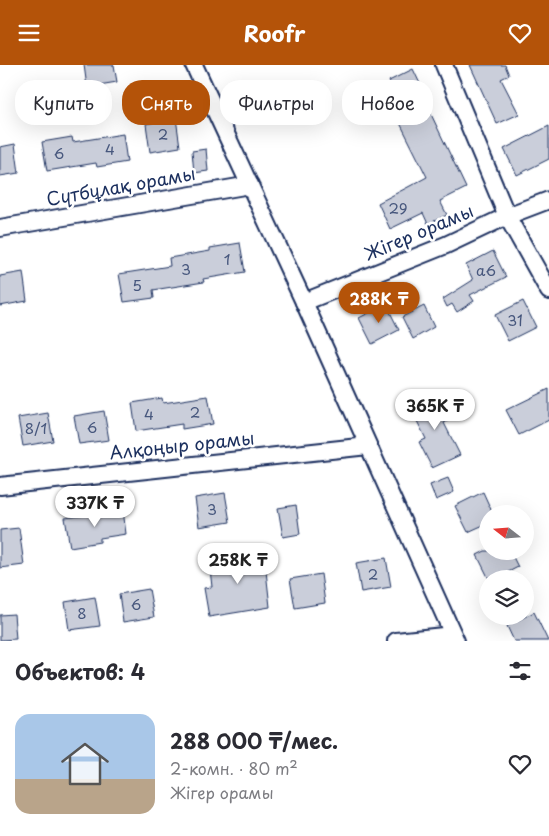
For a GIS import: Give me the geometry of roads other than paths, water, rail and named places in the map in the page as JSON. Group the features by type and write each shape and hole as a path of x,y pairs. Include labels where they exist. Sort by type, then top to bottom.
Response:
{"street":[{"path":"194,65 304,302 454,638 396,641"},
{"path":"444,65 507,216 549,291"},
{"name":"Cүтбұлақ орамы","path":"0,227 250,185"},
{"name":"Жігер орамы","path":"304,302 446,245 507,216 549,200"},
{"name":"Алқоңыр орамы","path":"0,486 368,446"}]}
